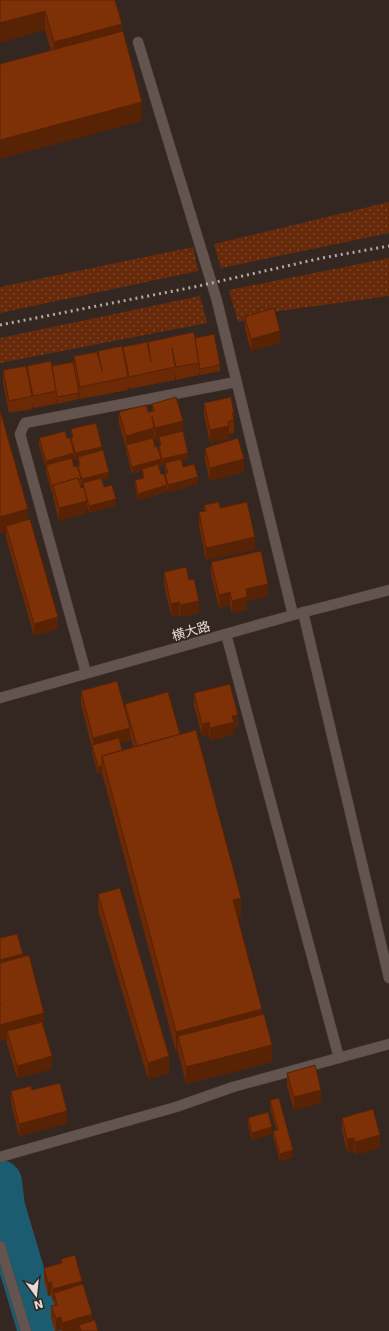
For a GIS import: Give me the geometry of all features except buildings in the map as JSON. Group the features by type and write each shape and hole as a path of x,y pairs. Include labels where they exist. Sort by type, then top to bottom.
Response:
{"street":[{"path":"138,42 217,301 236,382 298,613 389,978"},
{"path":"86,674 20,434 25,423 236,382"},
{"name":"横大路","path":"0,698 298,613 389,590"},
{"path":"226,634 339,1058"},
{"path":"0,1157 176,1107 233,1087 389,1044"},
{"path":"0,1246 26,1331"}],"shaded area":[{"path":"389,202 389,233 221,268 214,244"},
{"path":"193,247 198,271 0,313 0,287"},
{"path":"389,258 389,296 279,311 238,322 229,290"},
{"path":"200,296 207,323 0,363 0,338"}],"waterway":[{"path":"0,1182 3,1207 40,1331"}],"railway":[{"path":"0,325 194,287 322,258 389,246"}]}
